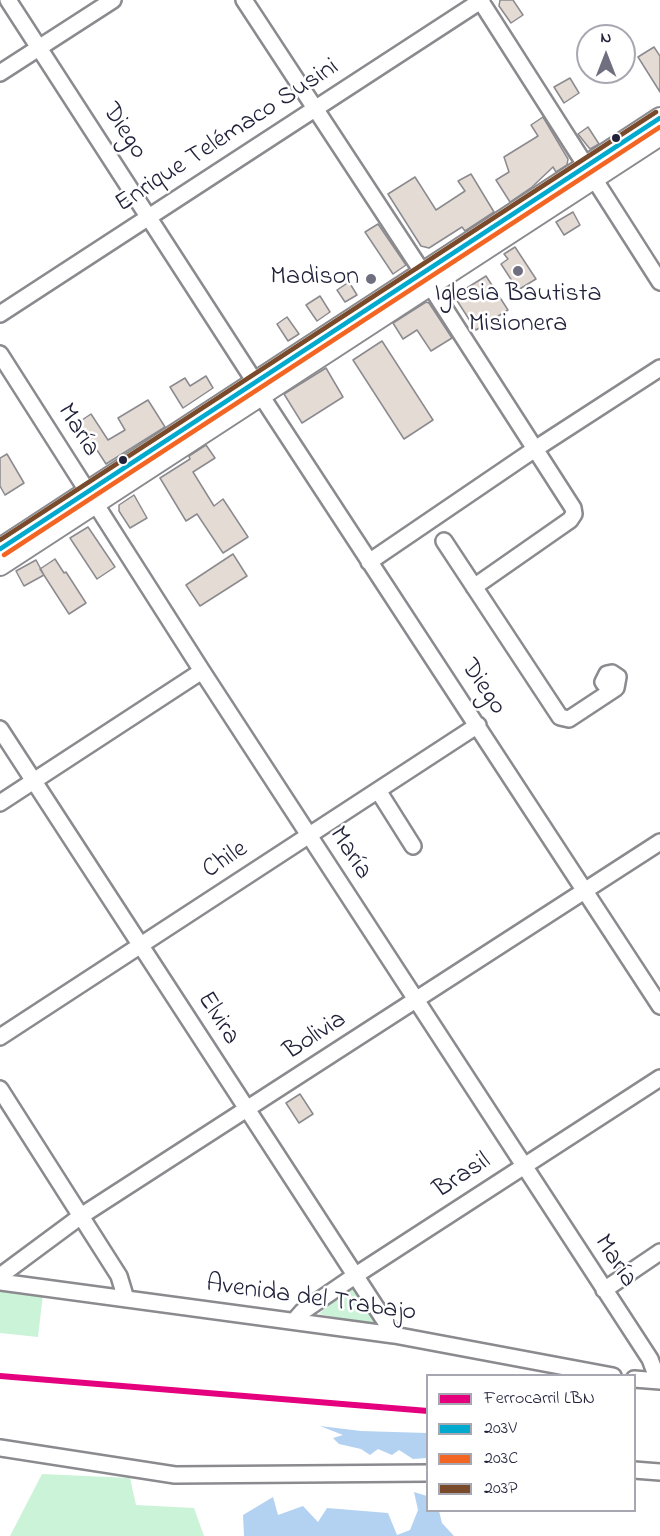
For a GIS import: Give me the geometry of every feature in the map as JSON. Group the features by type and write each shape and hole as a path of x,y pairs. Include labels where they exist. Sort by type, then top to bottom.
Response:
{"main road":[{"path":"591,173 660,118"},
{"path":"0,565 91,499 258,389 591,173 660,135"},
{"path":"0,549 91,499"}],"street":[{"name":"Diego","path":"8,0 149,216 369,562 478,725 660,1006"},
{"path":"0,74 113,0"},
{"path":"244,0 573,508 574,514 570,520 474,587"},
{"path":"481,0 660,282"},
{"name":"Enrique Telémaco Susini","path":"0,314 481,0"},
{"name":"María","path":"0,354 309,837 650,1359 659,1381"},
{"path":"369,562 535,449 660,368"},
{"path":"444,541 565,718 610,691"},
{"path":"0,803 202,671"},
{"name":"Chile","path":"0,1037 379,792 478,725"},
{"name":"Elvira","path":"0,729 142,944 246,1111 394,1335"},
{"path":"379,792 413,846"},
{"name":"Bolivia","path":"0,1276 81,1216 660,842"},
{"name":"Brasil","path":"295,1320 302,1312 356,1275 660,1078"},
{"path":"0,1089 119,1276 126,1299"},
{"path":"604,1290 660,1252"},
{"name":"Avenida del Trabajo","path":"0,1281 394,1335 602,1374"},
{"path":"636,1379 659,1381"},
{"path":"0,1448 175,1475 426,1473"},
{"path":"636,1470 660,1472"}],"green space":[{"path":"355,1281 382,1326 319,1314"},
{"path":"0,1289 43,1294 38,1337 0,1333"},
{"path":"42,1474 130,1478 136,1505 194,1508 204,1536 10,1536"}],"water":[{"path":"320,1426 361,1431 426,1433 426,1458 413,1459 399,1450 392,1455 378,1449 370,1455 361,1449 339,1444 333,1438 343,1435"},
{"path":"414,1492 426,1496 426,1512 439,1512 442,1523 454,1536 244,1536 243,1515 273,1497 278,1515 303,1506 318,1522 327,1508 388,1513 397,1535 410,1530 418,1510"}],"building":[{"path":"500,0 513,0 523,15 511,23 499,6"},
{"path":"654,47 660,56 660,92 638,57"},
{"path":"570,78 579,93 564,103 554,87"},
{"path":"543,117 568,159 567,165 556,172 553,167 532,187 510,202 496,180 509,172 504,157 538,136 531,125"},
{"path":"588,127 599,144 590,149 578,134"},
{"path":"471,174 494,212 465,231 462,227 429,248 421,246 388,194 415,177 436,210 465,191 458,181"},
{"path":"573,212 580,225 564,235 556,222"},
{"path":"378,224 406,265 393,274 365,232"},
{"name":"Iglesia Bautista Misionera","path":"515,247 536,279 518,290 501,264 508,259 504,254"},
{"path":"486,276 508,310 476,330 454,296"},
{"path":"349,282 357,295 345,302 337,290"},
{"path":"320,296 330,312 317,321 306,305"},
{"path":"426,302 429,303 452,338 431,351 417,330 403,339 393,323"},
{"path":"287,317 299,334 288,341 277,324"},
{"path":"382,341 433,420 404,439 353,360"},
{"path":"326,368 343,397 302,423 284,394"},
{"path":"206,376 213,388 183,408 170,387 185,378 190,386"},
{"path":"148,400 165,427 106,464 79,422 91,414 108,440 125,430 118,418"},
{"path":"206,445 215,458 193,472 214,506 223,499 248,537 223,553 197,514 186,521 160,478 190,459 189,456"},
{"path":"7,454 24,483 5,495 0,486 0,458"},
{"path":"134,495 147,518 130,528 119,511 119,505"},
{"path":"88,527 115,567 97,579 70,538"},
{"path":"233,554 247,576 200,606 186,585"},
{"path":"55,559 86,603 69,614 40,569"},
{"path":"36,560 44,575 24,586 16,571"},
{"path":"300,1094 313,1114 299,1123 286,1103"}],"rail line":[{"name":"LBN","path":"0,1376 426,1411"}],"transit line":[{"name":"203P","path":"0,540 656,112"},
{"name":"203V","path":"0,549 660,118"},
{"name":"203C","path":"4,555 660,127"}],"place":[{"name":"Iglesia Bautista Misionera","path":"518,271"},
{"name":"Madison","path":"371,279"}]}
